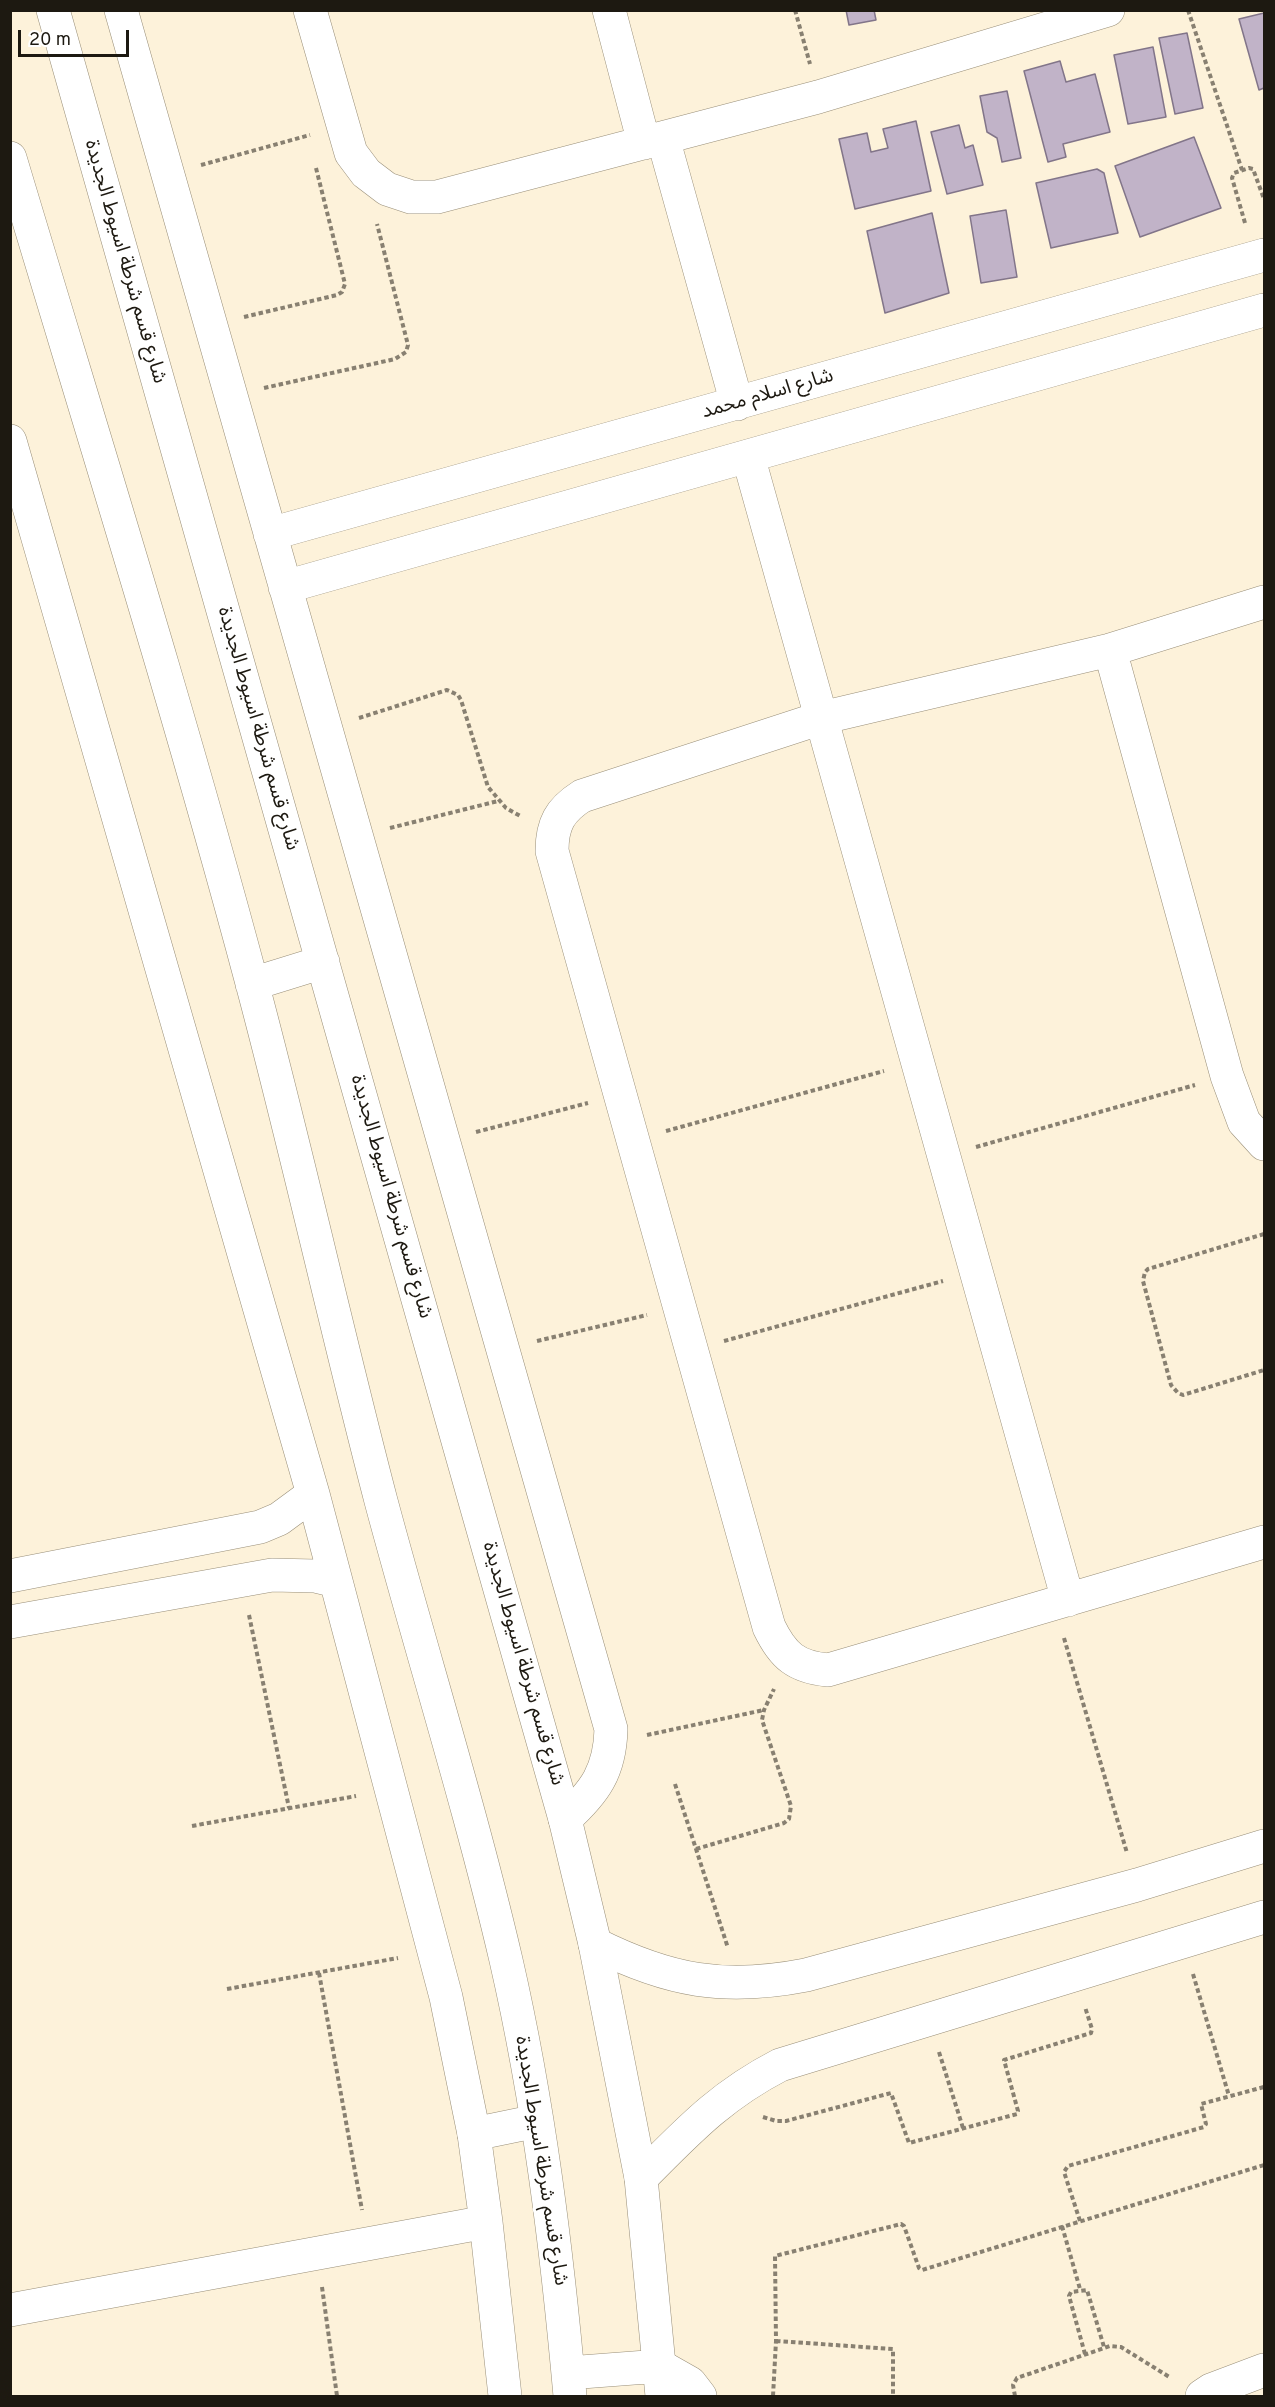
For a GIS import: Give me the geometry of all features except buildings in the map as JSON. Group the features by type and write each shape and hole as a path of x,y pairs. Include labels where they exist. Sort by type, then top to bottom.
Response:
{"street":[{"name":"شارع قسم شرطة اسيوط الجديدة","path":"52,10 565,1819 595,1944 641,2178 661,2382"},
{"path":"121,10 610,1729 610,1743 603,1772 588,1799 565,1819"},
{"path":"310,10 351,153 366,173 387,189 411,197 437,197 818,97 1108,10"},
{"path":"609,10 654,140 737,404"},
{"name":"شارع قسم شرطة اسيوط الجديدة","path":"10,158 173,702 252,984 382,1503 489,1887 521,2032 537,2121 550,2205 569,2385"},
{"name":"شارع اسلام محمد","path":"270,534 1259,257"},
{"path":"285,587 1264,310"},
{"path":"1011,327 1025,377"},
{"path":"10,441 313,1494 434,1952 462,2066 474,2134 505,2397"},
{"path":"748,456 975,1272 1061,1602"},
{"path":"1264,602 1110,650 821,718 582,796 568,805 557,818 552,834 552,851 769,1627 778,1645 791,1659 809,1668 828,1670 1264,1542"},
{"path":"1110,650 1227,1076 1244,1122 1264,1144"},
{"path":"252,984 323,962"},
{"path":"10,1575 260,1527 297,1508 313,1494"},
{"path":"10,1623 241,1580 294,1574 336,1581"},
{"path":"595,1944 650,1970 710,1982 774,1981 806,1975 1137,1885 1264,1846"},
{"path":"641,2178 705,2114 733,2092 780,2065 1264,1917"},
{"path":"474,2134 537,2121"},
{"path":"10,2310 486,2222"},
{"path":"1191,2390 1211,2390 1264,2370"},
{"path":"569,2385 690,2383 700,2397"}],"path":[{"path":"795,10 818,97"},
{"path":"1188,10 1242,170"},
{"path":"168,174 342,126"},
{"path":"308,136 311,147"},
{"path":"211,325 342,292 345,284 314,158"},
{"path":"1259,257 1232,178 1234,173 1253,169 1264,199"},
{"path":"231,396 395,359 406,352 408,345 385,261 366,173"},
{"path":"326,729 447,690 453,691 461,700 488,788 506,808 552,834"},
{"path":"357,837 498,801"},
{"path":"633,1140 916,1062"},
{"path":"943,1156 1227,1076"},
{"path":"443,1141 620,1095"},
{"path":"1264,1234 1148,1269 1143,1281 1171,1385 1178,1393 1183,1395 1264,1370"},
{"path":"692,1350 975,1272"},
{"path":"502,1349 680,1307"},
{"path":"241,1580 289,1809"},
{"path":"1061,1602 1137,1885"},
{"path":"696,1849 784,1823 789,1819 790,1806 762,1720 764,1710 791,1659"},
{"path":"610,1743 764,1710"},
{"path":"675,1784 740,1983"},
{"path":"192,1826 392,1790"},
{"path":"1183,1942 1229,2096"},
{"path":"227,1989 434,1952"},
{"path":"319,1973 368,2243"},
{"path":"733,2092 755,2112 776,2121 786,2121 891,2093 908,2142 1018,2113 1004,2060 1091,2033 1092,2029 1074,1975"},
{"path":"929,2020 963,2128"},
{"path":"1080,2221 1065,2168 1204,2127 1206,2124 1201,2104 1264,2087"},
{"path":"773,2397 776,2342 774,2258 777,2254 901,2224 904,2226 919,2268 922,2270 1264,2165"},
{"path":"1062,2226 1080,2289"},
{"path":"317,2252 337,2397"},
{"path":"1085,2354 1069,2296 1071,2292 1080,2289 1087,2290 1104,2347"},
{"path":"776,2342 893,2349 894,2397"},
{"path":"1015,2397 1013,2385 1017,2378 1104,2347 1121,2347 1191,2390"}]}
